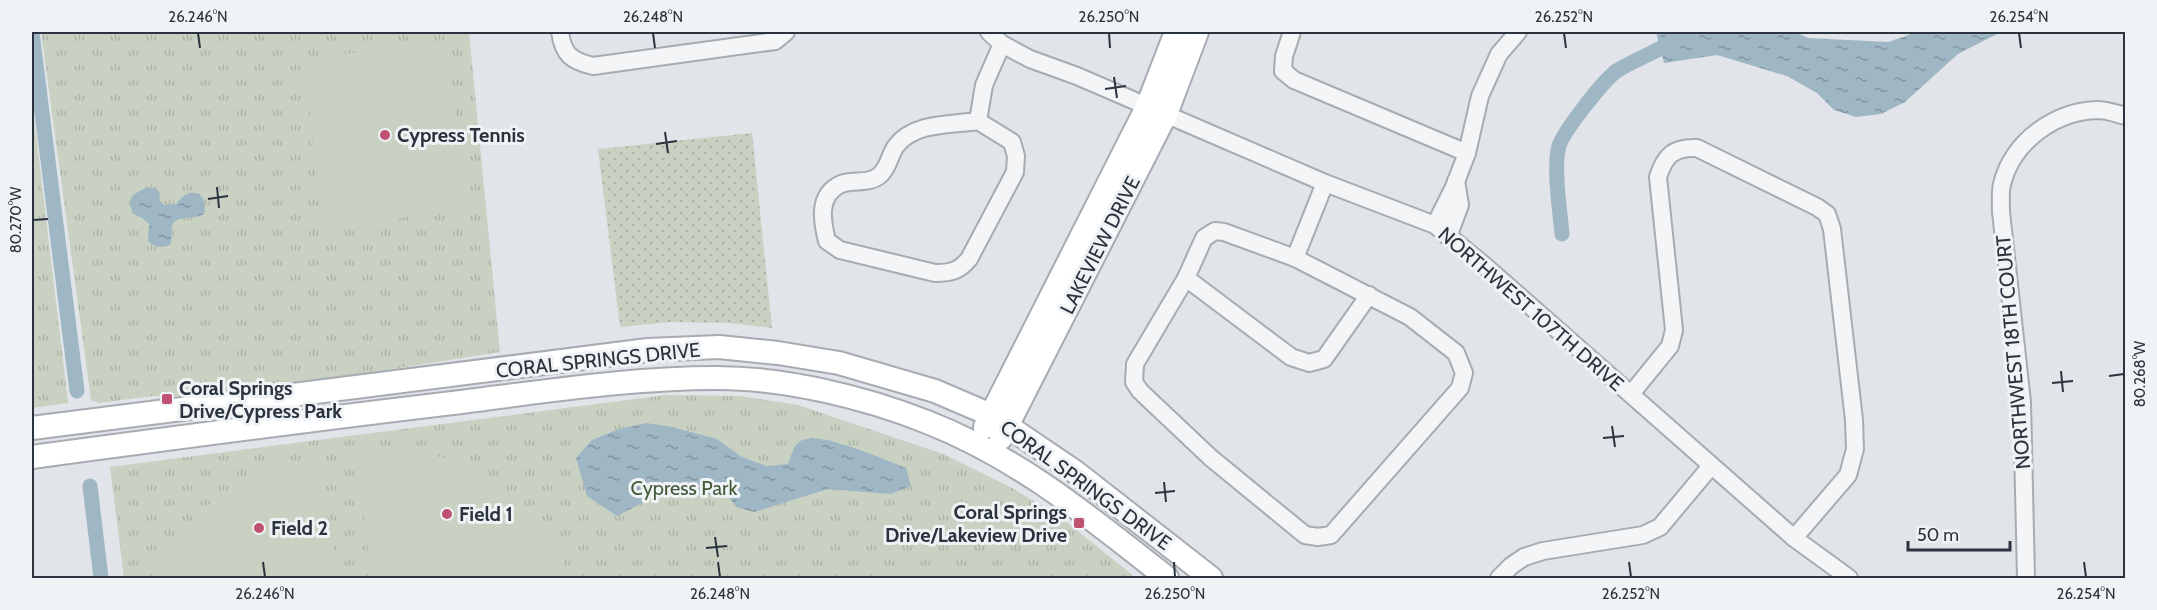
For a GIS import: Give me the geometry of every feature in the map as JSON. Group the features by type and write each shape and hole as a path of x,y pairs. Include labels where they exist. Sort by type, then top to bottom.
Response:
{"main road":[{"name":"LAKEVIEW DRIVE","path":"1157,111 1176,32"},
{"name":"LAKEVIEW DRIVE","path":"985,448 1197,32"},
{"name":"CORAL SPRINGS DRIVE","path":"32,428 648,350 719,347 778,353 839,363 935,391 999,420 1074,471 1211,579"},
{"name":"CORAL SPRINGS DRIVE","path":"32,457 384,411 650,380 720,378 836,392 926,421 985,448 1059,494 1167,579"}],"street":[{"path":"560,32 562,45 575,62 593,66 775,41 786,32"},
{"name":"NORTHWEST 107TH DRIVE","path":"989,32 1002,44 1030,58 1325,183 1435,225 1794,538 1849,579"},
{"path":"1292,32 1284,56 1283,70 1294,80 1467,153"},
{"path":"1435,225 1467,153 1480,96 1499,54 1518,32"},
{"path":"978,121 984,85 1002,44"},
{"name":"NORTHWEST 18TH COURT","path":"2026,579 2022,402 2001,212 2002,185 2010,163 2024,143 2046,126 2073,114 2100,110 2126,116"},
{"path":"978,121 1012,142 1016,156 1014,172 969,259 961,269 949,273 935,273 840,250 827,241 822,207 830,193 842,184 868,181 880,175 889,162 894,148 904,137 915,130 978,121"},
{"path":"1630,394 1670,346 1674,330 1658,177 1668,156 1683,147 1697,148 1827,214 1832,229 1856,449 1848,475 1794,538"},
{"path":"1448,237 1460,205 1456,181"},
{"path":"1295,258 1325,183"},
{"path":"1215,231 1224,232 1295,258 1410,317 1456,353 1464,373 1460,388 1331,535 1318,537 1305,535 1211,458 1140,391 1134,382 1135,364 1186,278 1204,238 1215,231"},
{"path":"1186,278 1291,357 1309,363 1324,358 1369,295"},
{"path":"1499,579 1510,566 1524,557 1543,551 1642,535 1660,527 1711,466"}],"green space":[{"path":"41,32 469,32 500,352 217,397 153,396 99,403 91,400"},
{"name":"Cypress Tennis","path":"448,43 466,211 322,226 304,58"},
{"path":"32,100 68,403 32,408"},
{"path":"752,133 772,328 730,323 670,322 620,327 598,149"},
{"name":"Cypress Park","path":"666,395 739,396 798,405 943,454 1012,488 1059,516 1136,578 124,578 110,467"},
{"name":"Field 1","path":"390,452 423,453 448,460 487,478 522,505 537,521 561,556 567,578 371,578 357,455"},
{"name":"Field 2","path":"318,459 338,578 158,578 179,539 199,514 222,493 264,473"},
{"path":"977,565 1010,569 1042,578 897,578 898,570"}],"water":[{"path":"1656,32 1795,32 1808,38 1888,42 1917,32 2001,32 1958,54 1905,102 1881,114 1856,117 1834,110 1817,93 1787,76 1717,55 1664,63"},
{"path":"145,188 154,188 159,191 160,201 164,205 176,204 188,193 199,194 203,198 204,214 175,221 172,225 171,244 162,247 153,245 148,241 149,224 132,213 130,201 133,195"},
{"path":"646,423 672,427 717,439 742,457 767,466 788,464 794,448 802,440 815,438 827,440 906,468 911,486 891,494 828,489 754,512 736,507 728,495 682,494 648,500 617,516 587,496 576,458 592,440 619,429"}],"waterway":[{"path":"1562,234 1557,155 1568,129 1595,94 1618,70 1662,48 1687,32"},
{"path":"32,33 77,391"},
{"path":"90,486 101,578"}],"place":[{"name":"Cypress Tennis","path":"385,135"},
{"name":"Coral Springs Drive/Cypress Park","path":"167,399"},
{"name":"Field 1","path":"447,514"},
{"name":"Coral Springs Drive/Lakeview Drive","path":"1079,523"},
{"name":"Field 2","path":"259,528"}]}
